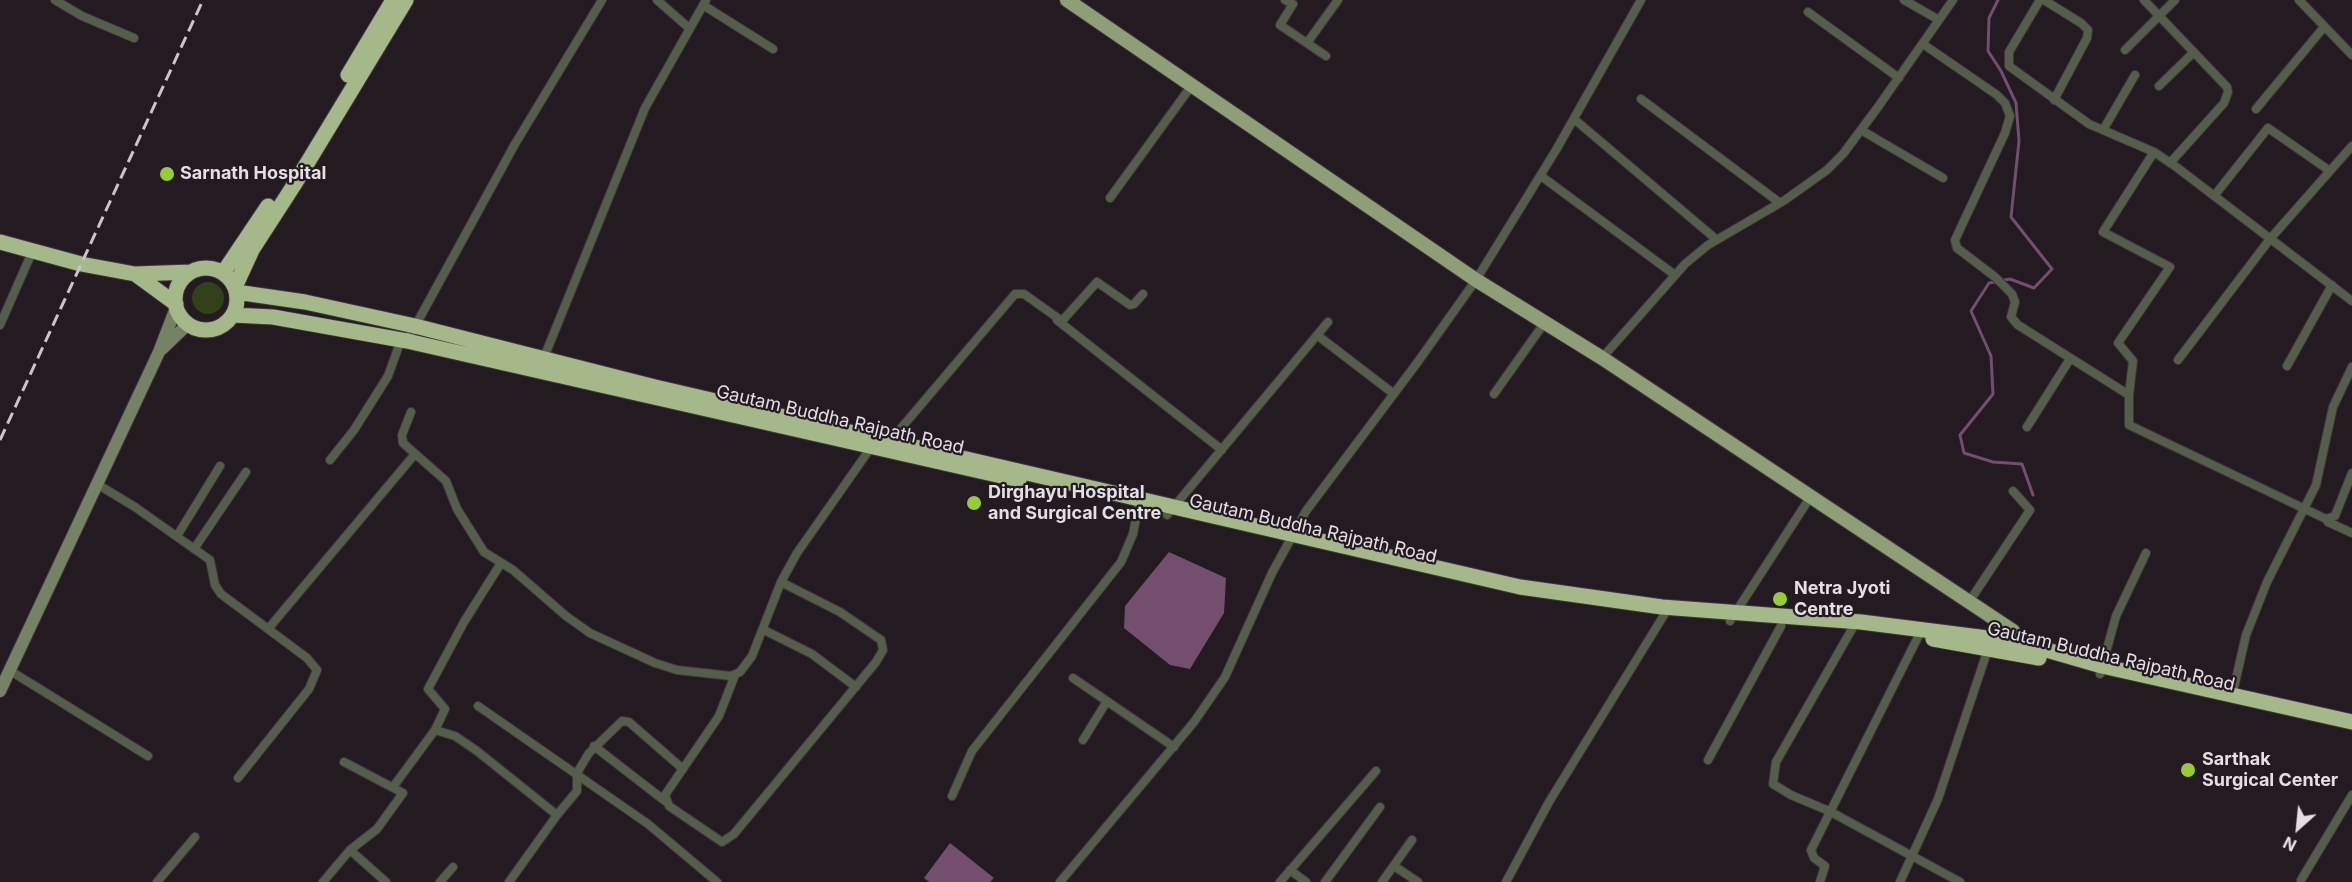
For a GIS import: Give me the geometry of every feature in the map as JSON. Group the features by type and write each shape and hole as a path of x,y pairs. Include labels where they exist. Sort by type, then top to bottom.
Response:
{"highway":[{"path":"223,273 302,155 393,0"},
{"path":"135,274 176,306 188,324 198,329 215,329 233,315 236,290 252,250 406,0"},
{"path":"0,242 135,274 190,272 204,268 223,273 236,290 305,302 415,326 542,365 655,387 891,440 1171,511"},
{"path":"176,306 177,289 190,272"},
{"name":"Gautam Buddha Rajpath Road","path":"233,315 273,317 542,365 872,446 1138,508 1171,511 1530,598 1664,615 1733,617 1781,626 1852,629 1988,649 2021,648 2101,670 2352,731"},
{"path":"1289,540 1520,587 1733,617 1861,622 2021,648"},
{"path":"2101,670 2352,722"}],"main road":[{"path":"1070,1 1476,280 1602,358 2013,631 2021,648"}],"street":[{"path":"55,0 82,16 134,38"},
{"path":"330,460 354,430 388,376 404,341 415,326 515,144 602,0"},
{"path":"657,0 689,28"},
{"path":"1285,0 1293,4 1280,25 1326,56"},
{"path":"1307,43 1338,0"},
{"path":"1060,882 1174,747 1225,677 1289,540 1306,511 1476,280 1541,176 1641,0"},
{"path":"1904,0 1939,20"},
{"path":"1602,358 1675,274 1717,240 1780,203 1827,170 1861,130 1953,0"},
{"path":"2054,100 2088,30 2081,23 2042,0 2009,52 2007,62 2013,70 2054,100 2089,124 2154,152 2352,301"},
{"path":"2144,0 2227,87 2227,98 2170,163"},
{"path":"2125,50 2175,0"},
{"path":"2299,0 2352,55"},
{"path":"542,365 645,108 704,2 773,49"},
{"path":"1808,12 1899,78"},
{"path":"2256,109 2324,27"},
{"path":"1923,44 1997,95 2008,109 2005,133 1955,244 1960,252 1995,277 2014,298 2011,317 2014,322 2129,395"},
{"path":"2159,86 2194,52"},
{"path":"2103,130 2134,75"},
{"path":"1110,198 1192,85"},
{"path":"1641,99 1780,203"},
{"path":"1574,118 1717,240"},
{"path":"2214,196 2268,128 2330,171"},
{"path":"1861,130 1943,178"},
{"path":"2178,360 2270,239 2352,146"},
{"path":"2154,152 2103,232 2170,267 2118,343 2133,362 2127,421 2133,429 2325,519 2332,518 2337,512 2352,473"},
{"path":"1541,176 1675,274"},
{"path":"0,325 33,250"},
{"path":"1056,319 1065,319 1097,282 1130,305 1134,304 1143,294"},
{"path":"2287,366 2332,285"},
{"path":"891,440 1015,294 1024,294 1222,450"},
{"path":"0,691 159,352 176,306"},
{"path":"1171,511 1328,322"},
{"path":"1494,394 1545,322"},
{"path":"159,352 188,324"},
{"path":"1317,335 1394,394"},
{"path":"2027,427 2070,359"},
{"path":"2232,697 2246,635 2320,470 2333,407 2352,367"},
{"path":"411,412 402,439 446,482 457,509 480,547 590,633 655,663 677,670 721,676 735,675"},
{"path":"665,801 668,789 719,716 735,675 745,667 764,630 781,582 801,546 872,446"},
{"path":"268,629 415,454"},
{"path":"177,536 220,466"},
{"path":"194,549 246,472"},
{"path":"97,484 210,560 215,585 221,594 313,663 317,675 238,778"},
{"path":"1969,602 2030,510 2013,491"},
{"path":"1733,617 1811,496"},
{"path":"952,796 966,760 978,743 1121,562 1133,534 1138,508"},
{"path":"2328,522 2352,534"},
{"path":"2101,670 2116,616 2146,554"},
{"path":"393,787 435,730 445,709 428,688 464,622 501,563"},
{"path":"594,746 716,840 728,840 881,656 884,645 881,640 840,612 781,582"},
{"path":"1506,882 1549,802 1664,615"},
{"path":"1708,760 1781,626"},
{"path":"1852,629 1776,762 1772,778 1773,784 1778,789 1828,811 1960,882"},
{"path":"764,630 812,654 856,687"},
{"path":"1820,882 1825,866 1814,858 1811,849 1828,811 1918,637"},
{"path":"1900,882 1914,856 1938,799 1988,649"},
{"path":"9,670 148,756"},
{"path":"1073,678 1174,747"},
{"path":"1083,740 1107,701"},
{"path":"478,706 648,824 717,882"},
{"path":"509,882 557,814 578,791 577,773 594,746 618,724 626,720 683,769"},
{"path":"435,730 455,736 477,751 557,814"},
{"path":"323,882 350,850 377,830 403,793 344,762"},
{"path":"1280,882 1376,771"},
{"path":"2301,880 2352,795"},
{"path":"1325,882 1380,807"},
{"path":"157,882 195,837"},
{"path":"1382,882 1412,840"},
{"path":"350,850 386,882"},
{"path":"1394,866 1418,882"},
{"path":"440,882 453,867"},
{"path":"1290,870 1306,882"}],"green space":[{"path":"208,282 219,287 224,298 219,309 208,314 197,309 192,298 197,287"}],"shaded area":[{"path":"1169,552 1226,578 1224,613 1190,669 1170,665 1124,628 1125,606"},
{"path":"950,843 994,878 990,882 929,882 924,878"}],"waterway":[{"path":"1998,0 1989,18 1988,51 2001,71 2016,103 2019,141 2011,217 2052,269 2034,288 2010,279 1989,283 1971,311 1991,356 1993,394 1960,435 1964,453 1993,462 2022,464 2033,495"}],"railway":[{"path":"0,440 203,0"}],"place":[{"name":"Sarnath Hospital","path":"167,174"},
{"name":"Dirghayu Hospital and Surgical Centre","path":"974,503"},
{"name":"Netra Jyoti Centre","path":"1780,599"},
{"name":"Sarthak Surgical Center","path":"2188,770"}]}
